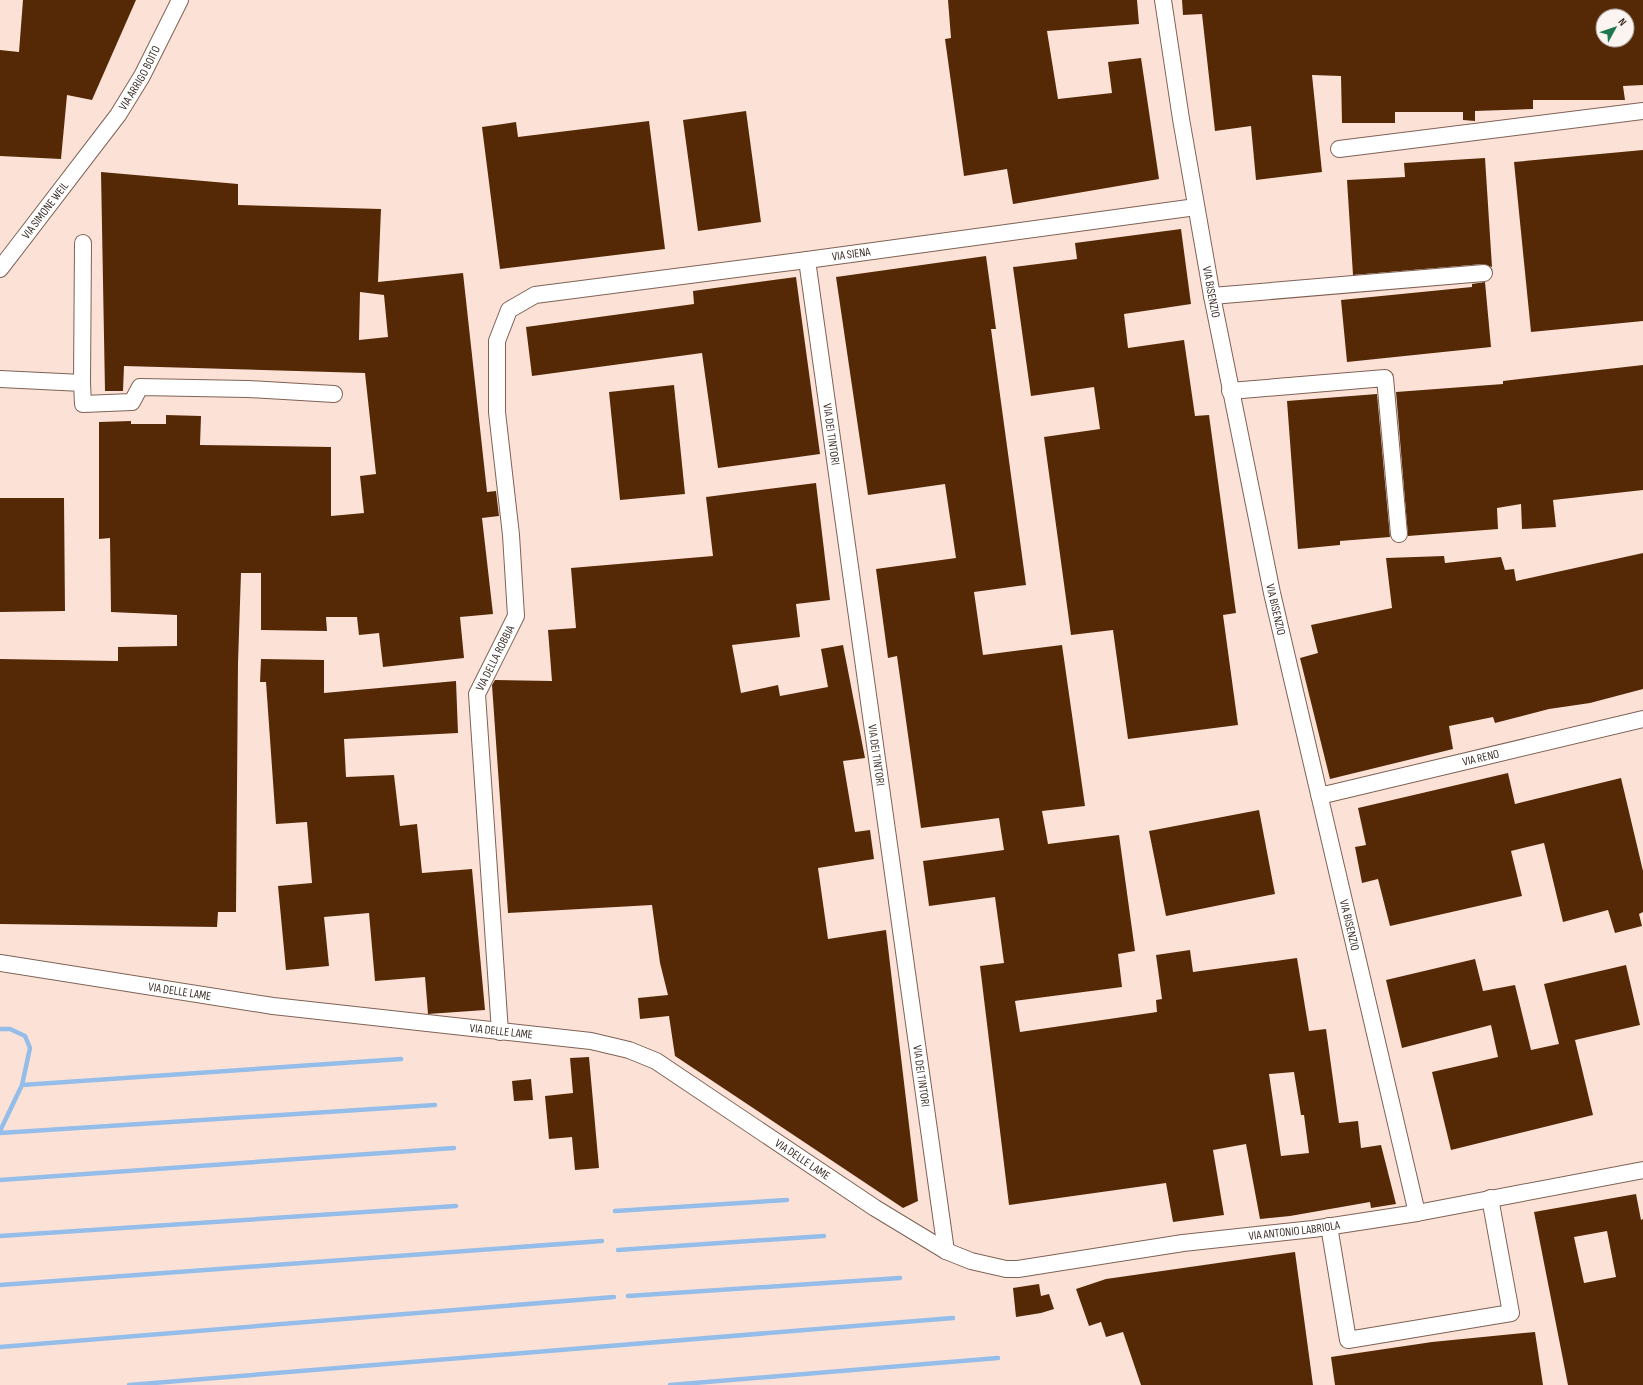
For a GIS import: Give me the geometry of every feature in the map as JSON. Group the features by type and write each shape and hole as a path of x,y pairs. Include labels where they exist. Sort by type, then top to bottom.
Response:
{"street":[{"name":"VIA ARRIGO BOITO","path":"91,151 118,115 142,76 180,0"},
{"name":"VIA BISENZIO","path":"1163,0 1196,207 1212,296 1272,593 1417,1213"},
{"path":"1339,149 1643,111"},
{"name":"VIA SIMONE WEIL","path":"0,269 91,151"},
{"name":"VIA SIENA","path":"509,310 536,295 1196,207"},
{"path":"83,243 83,404 132,402 140,387 248,389 334,394"},
{"name":"VIA DEI TINTORI","path":"807,260 946,1251"},
{"path":"1212,296 1484,273"},
{"name":"VIA DELLA ROBBIA","path":"500,1032 477,694 516,616 511,535 497,412 497,341 509,310"},
{"path":"1230,391 1385,378 1399,534"},
{"path":"0,379 82,383"},
{"name":"VIA RENO","path":"1319,794 1328,794 1643,719"},
{"name":"VIA DELLE LAME","path":"0,963 273,1006 591,1041 629,1050 656,1061 875,1208 946,1251"},
{"name":"VIA ANTONIO LABRIOLA","path":"946,1251 1006,1269 1018,1269 1183,1244 1329,1226 1417,1213 1643,1170"},
{"path":"1329,1226 1348,1340 1511,1313 1490,1198"}],"building":[{"path":"23,0 136,0 92,100 67,95 61,159 0,156 0,50 19,52"},
{"path":"948,0 1137,0 1139,24 1047,31 1058,99 1112,93 1108,62 1141,58 1159,179 1013,204 1007,169 964,176 945,39 951,38"},
{"path":"1182,0 1643,0 1643,85 1623,86 1625,100 1533,100 1533,109 1475,111 1475,121 1463,120 1463,112 1395,112 1395,123 1342,123 1341,76 1312,75 1322,172 1256,180 1251,126 1215,131 1202,14 1183,15"},
{"path":"746,111 761,222 698,231 683,120"},
{"path":"649,121 665,249 500,269 482,127 516,122 518,137"},
{"path":"1643,150 1643,321 1531,332 1514,162"},
{"path":"1485,158 1492,267 1483,264 1353,275 1347,180 1405,177 1404,163"},
{"path":"101,172 238,184 238,205 381,209 378,282 463,273 487,492 496,491 499,516 482,518 493,614 460,617 464,658 383,667 379,633 359,635 357,617 326,617 327,631 261,630 261,573 241,573 238,663 236,912 218,912 217,927 0,924 0,659 118,661 118,647 177,646 177,615 111,612 110,538 99,539 99,422 131,421 131,424 166,424 166,415 201,416 200,445 331,447 331,516 364,513 360,476 376,474 365,373 124,366 123,391 105,391","holes":["360,292 384,295 388,337 359,340"]},
{"path":"1181,229 1191,304 1124,314 1128,348 1184,340 1195,416 1209,415 1236,613 1223,615 1238,725 1128,739 1113,630 1071,635 1044,437 1100,429 1094,387 1031,396 1013,267 1077,259 1075,243"},
{"path":"986,256 996,329 991,329 1026,585 974,592 983,655 1062,645 1085,806 1042,811 1048,844 1119,835 1135,951 1118,954 1122,987 1015,1001 1020,1032 1157,1012 1156,1000 1162,999 1156,955 1190,950 1193,972 1297,958 1309,1031 1326,1029 1339,1123 1358,1121 1361,1148 1381,1145 1396,1204 1371,1208 1370,1202 1290,1216 1260,1219 1246,1144 1213,1150 1224,1215 1173,1222 1166,1183 1009,1205 980,966 1004,963 995,897 929,906 923,861 1004,850 999,818 921,828 897,656 888,658 876,569 956,558 945,484 868,495 836,277","holes":["1294,1072 1301,1115 1304,1115 1309,1153 1281,1156 1269,1074"]},
{"path":"796,277 820,454 718,468 702,353 532,376 526,327 694,304 693,291"},
{"path":"1485,282 1491,347 1347,362 1341,300 1472,287 1472,284"},
{"path":"1643,365 1643,490 1553,500 1556,527 1522,529 1521,504 1497,508 1498,529 1408,536 1396,392 1503,384 1503,381"},
{"path":"674,385 685,494 620,500 609,392"},
{"path":"1377,394 1390,537 1340,541 1340,545 1298,549 1287,401"},
{"path":"816,483 830,600 796,604 800,637 732,645 741,693 778,685 780,696 828,687 821,649 843,645 865,758 843,761 855,832 870,830 874,859 818,868 828,939 886,930 918,1201 903,1208 675,1056 669,1016 640,1019 638,998 668,995 660,963 652,905 508,913 492,685 495,680 552,681 548,630 576,628 571,568 713,556 706,497"},
{"path":"0,498 64,498 65,611 0,612"},
{"path":"1643,553 1643,689 1590,703 1549,709 1495,723 1493,717 1449,726 1453,749 1330,779 1300,658 1318,653 1311,625 1392,608 1386,558 1444,556 1445,563 1501,557 1505,570 1514,569 1516,581"},
{"path":"261,659 324,660 324,693 456,681 458,733 344,739 346,777 394,775 400,826 417,824 422,873 472,869 485,1010 428,1014 425,977 375,981 369,913 324,917 329,966 286,970 278,886 312,883 307,822 276,824 266,682 260,682"},
{"path":"1508,773 1515,804 1621,778 1643,871 1643,912 1639,914 1642,926 1615,933 1608,910 1563,922 1544,843 1511,851 1522,896 1390,926 1378,879 1362,883 1355,847 1366,845 1358,808"},
{"path":"1259,810 1275,894 1166,916 1149,831"},
{"path":"1475,959 1483,991 1515,985 1531,1050 1559,1044 1544,984 1626,965 1640,1025 1575,1040 1593,1115 1451,1150 1432,1072 1498,1057 1491,1025 1402,1048 1386,980"},
{"path":"589,1057 599,1168 575,1170 572,1137 549,1139 545,1096 573,1093 570,1058"},
{"path":"531,1079 533,1100 514,1101 512,1081"},
{"path":"1636,1194 1641,1220 1643,1219 1643,1385 1568,1385 1534,1212","holes":["1607,1231 1616,1277 1584,1283 1574,1237"]},
{"path":"1295,1252 1313,1385 1141,1385 1123,1332 1106,1337 1101,1322 1089,1326 1076,1289 1106,1279"},
{"path":"1039,1284 1041,1296 1049,1294 1054,1309 1041,1313 1016,1317 1013,1288"},
{"path":"1535,1332 1543,1385 1335,1385 1331,1357 1432,1342"}],"waterway":[{"path":"0,1029 10,1029 25,1036 30,1048 22,1085 0,1131"},
{"path":"22,1085 401,1059"},
{"path":"0,1133 435,1105"},
{"path":"0,1180 454,1148"},
{"path":"615,1211 787,1200"},
{"path":"0,1236 456,1206"},
{"path":"618,1250 824,1236"},
{"path":"0,1285 602,1241"},
{"path":"628,1296 900,1278"},
{"path":"0,1347 614,1297"},
{"path":"129,1385 953,1318"},
{"path":"670,1385 998,1358"}]}
